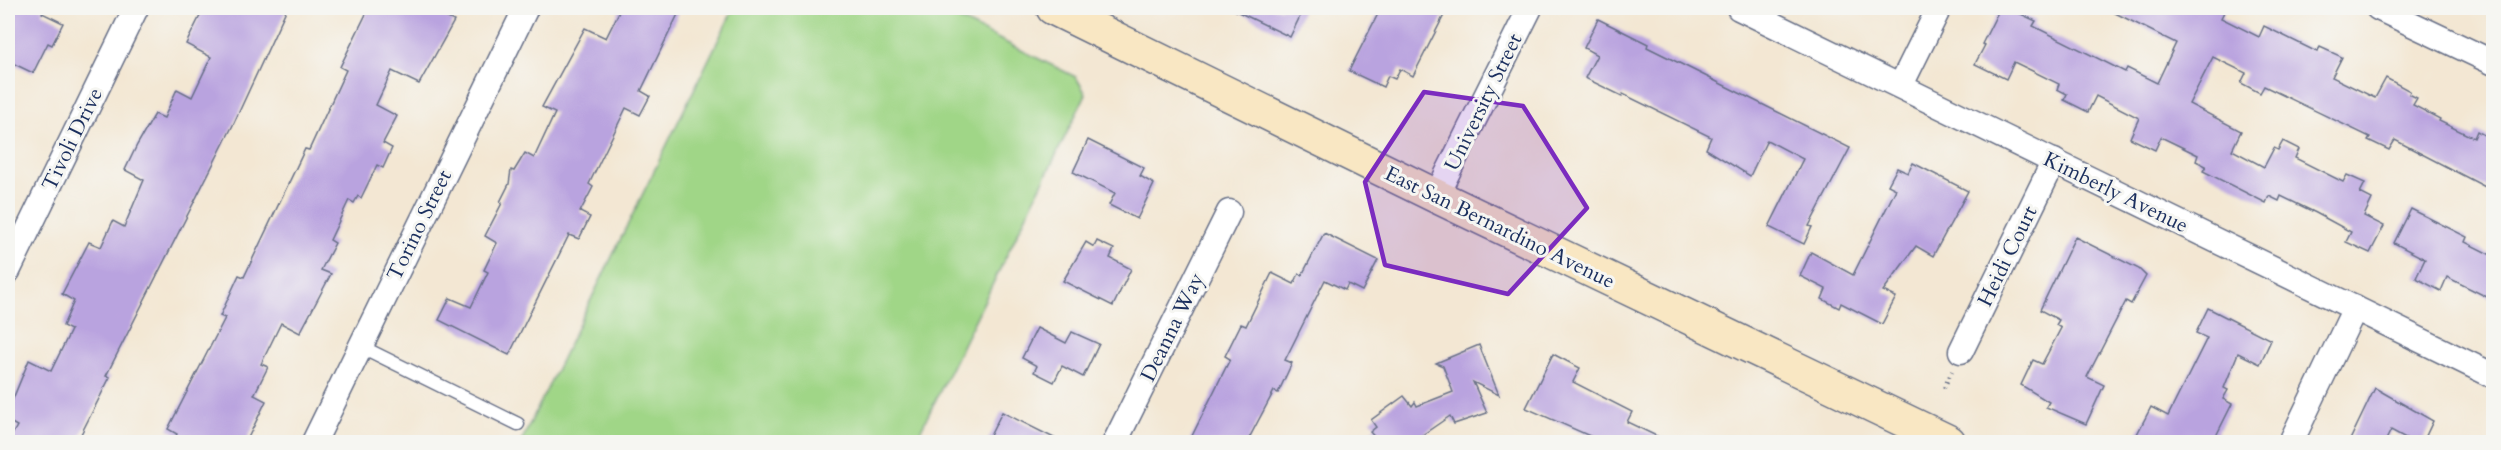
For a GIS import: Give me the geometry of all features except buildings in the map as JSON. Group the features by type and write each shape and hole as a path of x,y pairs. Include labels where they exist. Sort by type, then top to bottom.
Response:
{"street":[{"name":"Tivoli Drive","path":"8,271 136,8"},
{"name":"Torino Street","path":"314,442 526,8"},
{"name":"East San Bernardino Avenue","path":"1053,8 1436,196 1949,442"},
{"name":"University Street","path":"1436,196 1530,8"},
{"name":"Kimberly Avenue","path":"1739,8 1901,85 2493,376"},
{"path":"1901,85 1939,8"},
{"path":"2378,8 2493,63"},
{"name":"Heidi Court","path":"1961,351 2054,161"},
{"name":"Deanna Way","path":"1115,442 1229,212"},
{"path":"2291,442 2355,308"}],"lane":[{"path":"360,346 518,424"}],"highlighted area":[{"path":"1424,92 1523,106 1587,208 1508,294 1385,265 1365,182"}],"green space":[{"path":"734,8 936,8 1076,77 1086,94 915,442 521,442"}]}
